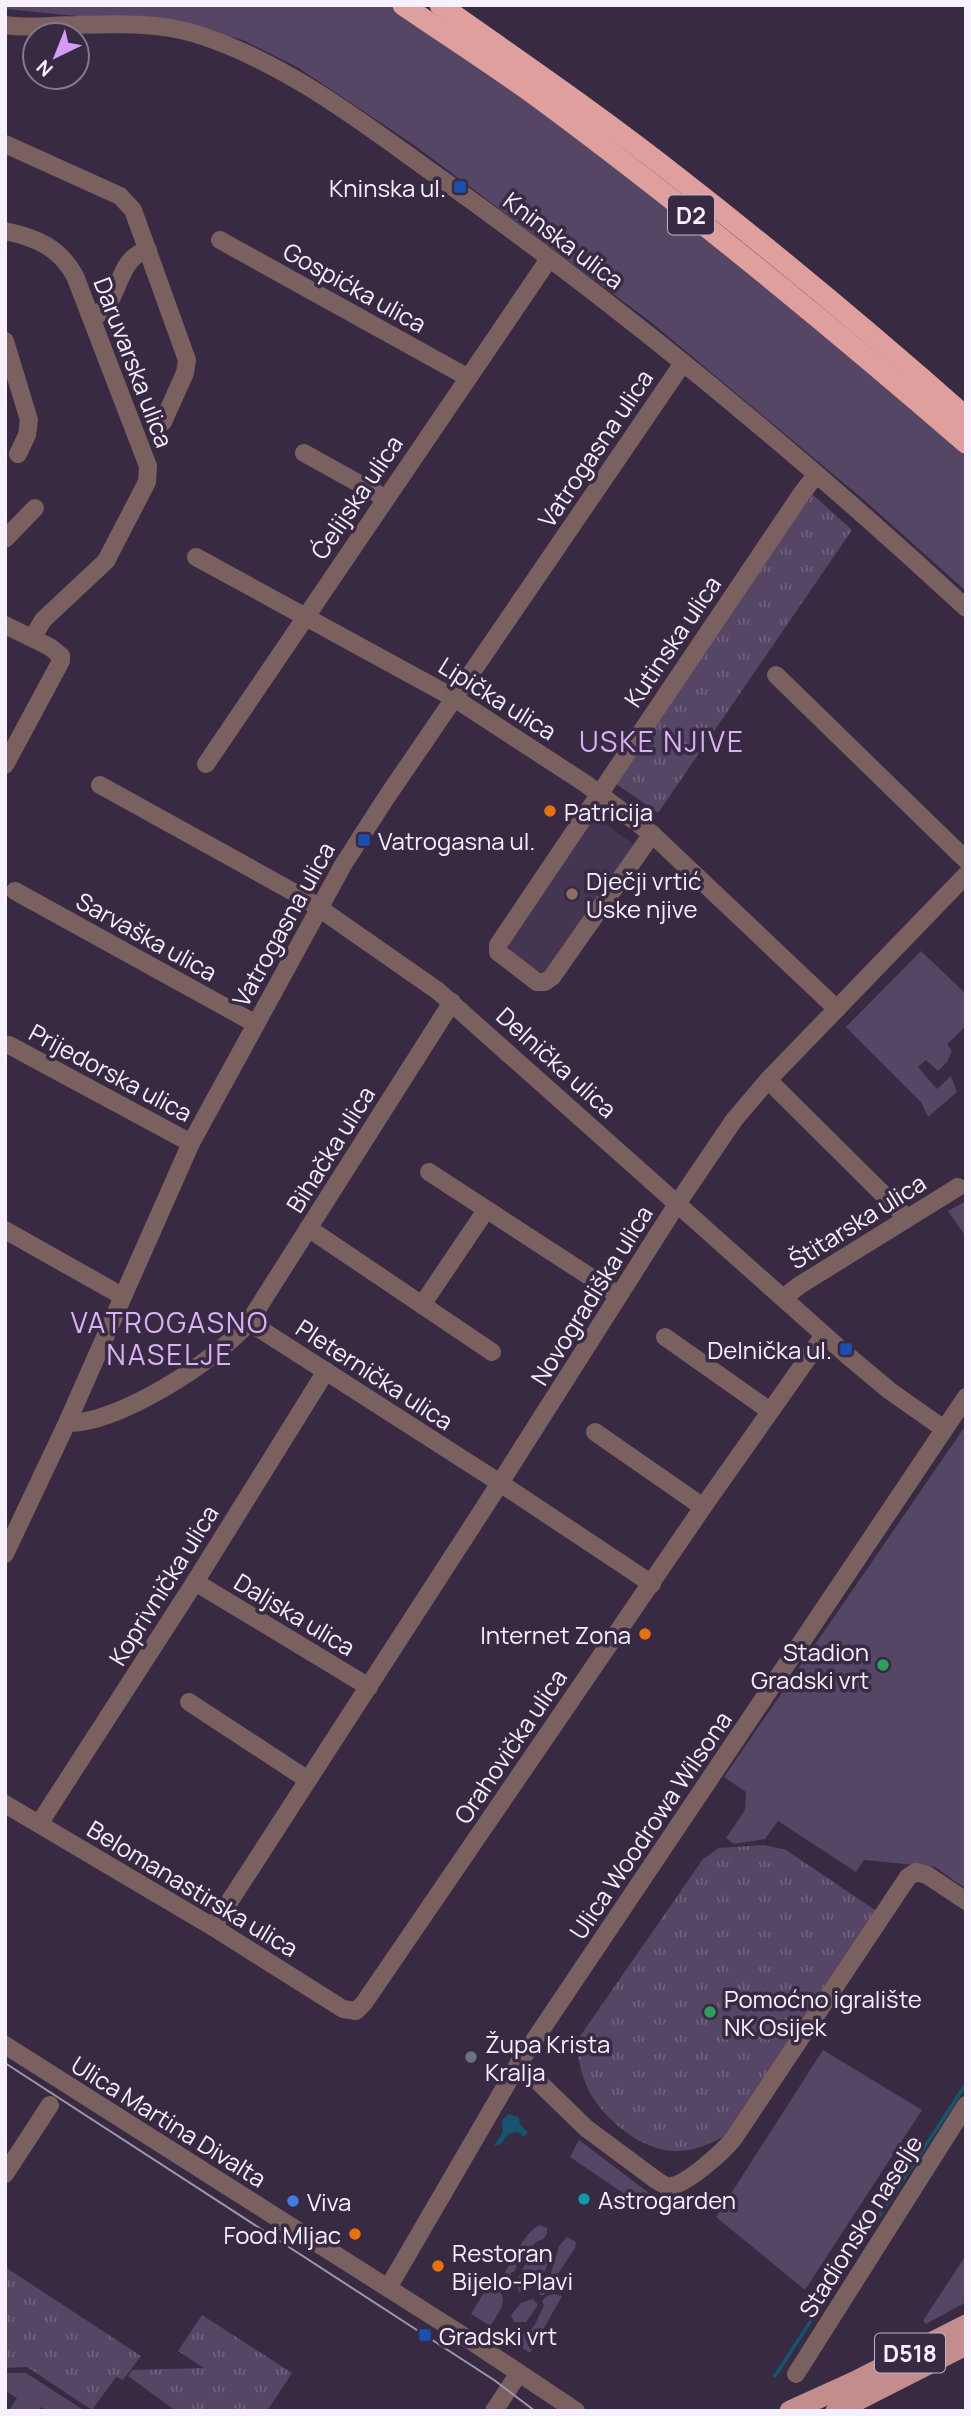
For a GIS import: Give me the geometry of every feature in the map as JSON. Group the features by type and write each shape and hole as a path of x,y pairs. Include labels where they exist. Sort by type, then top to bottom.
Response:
{"highway":[{"name":"D2","path":"402,5 532,93 632,168 815,313 966,443"},
{"name":"D2","path":"440,5 593,113 675,175 905,363 966,417"}],"main road":[{"name":"D518","path":"790,2411 966,2325"},
{"name":"D518","path":"836,2411 966,2345"}],"street":[{"name":"Kninska ulica","path":"5,14 50,21"},
{"name":"Kninska ulica","path":"91,25 158,26 192,33 245,53 342,110 549,258 683,363 816,475 966,608"},
{"path":"5,144 120,196 133,210 187,360 185,373 163,422"},
{"name":"Daruvarska ulica","path":"5,232 30,238 59,253 75,276 148,466 147,482 106,561 43,620 33,637"},
{"name":"Gospićka ulica","path":"220,240 467,377"},
{"path":"92,320 110,301 125,267 132,258 139,252 148,250"},
{"name":"Ćelijska ulica","path":"206,764 549,258"},
{"path":"5,341 29,420 27,435 18,454"},
{"name":"Vatrogasna ulica","path":"5,1554 67,1423 191,1143 320,908 363,833 683,363"},
{"path":"304,453 385,498"},
{"name":"Kutinska ulica","path":"652,834 552,977 545,982 537,982 498,952 498,945 598,793 816,475"},
{"path":"5,539 35,508"},
{"name":"Lipička ulica","path":"196,557 454,698 598,793 652,834 837,1009"},
{"path":"5,625 33,637 61,656 60,666 7,756"},
{"path":"776,675 966,860"},
{"name":"Delnička ulica","path":"100,785 320,908 452,1002 824,1335 890,1391 944,1429"},
{"name":"Novogradiška ulica","path":"213,1927 369,1688 677,1204 734,1120 768,1080 966,875"},
{"name":"Sarvaška ulica","path":"15,891 256,1024"},
{"name":"Bihačka ulica","path":"249,1322 452,1002"},
{"name":"Prijedorska ulica","path":"9,1045 191,1143"},
{"path":"768,1080 907,1218"},
{"path":"429,1172 618,1296"},
{"name":"Štitarska ulica","path":"783,1298 958,1187"},
{"path":"422,1305 486,1209"},
{"path":"308,1228 492,1352"},
{"path":"5,1230 121,1296"},
{"path":"67,1423 105,1415 180,1378 207,1360 249,1322"},
{"name":"Pleternička ulica","path":"249,1322 652,1584"},
{"name":"Orahovička ulica","path":"356,2011 365,2003 703,1507 824,1335"},
{"path":"665,1337 770,1411"},
{"name":"Koprivnička ulica","path":"39,1824 195,1582 326,1371"},
{"name":"Ulica Woodrowa Wilsona","path":"388,2288 519,2063 966,1397"},
{"path":"595,1432 703,1507"},
{"name":"Daljska ulica","path":"195,1582 369,1688"},
{"path":"189,1702 308,1780"},
{"name":"Belomanastirska ulica","path":"5,1804 213,1927 343,2009 356,2011"},
{"path":"519,2063 586,2128 665,2185 674,2185 712,2162 734,2138 908,1877 916,1872 927,1874 966,1901"},
{"name":"Ulica Martina Divalta","path":"5,2045 388,2288 576,2411"},
{"path":"5,2174 50,2105"},
{"name":"Stadionsko naselje","path":"796,2374 966,2105"},
{"path":"494,2411 519,2374"},
{"name":"Ulica Martina Divalta","path":"519,2374 560,2411"}],"shaded area":[{"name":"Dječji vrtić Uske njive","path":"594,816 636,846 544,975 509,950 508,942"}],"green space":[{"path":"5,5 390,5 578,136 699,229 966,453 966,591 864,500 652,323 414,145 297,67 243,40 192,27 5,9"},
{"path":"811,493 852,530 658,813 612,781"},
{"path":"921,951 966,994 965,1027 947,1044 952,1051 947,1062 938,1071 926,1060 918,1067 937,1089 951,1076 957,1092 928,1117 921,1102 846,1027"},
{"path":"966,1201 966,1237 948,1211"},
{"name":"Stadion Gradski vrt","path":"966,1425 966,1889 935,1867 864,1860 856,1872 778,1821 765,1839 734,1844 726,1838 745,1810 746,1792 724,1777"},
{"path":"764,1845 786,1850 881,1914 729,2134 704,2146 685,2151 651,2146 625,2132 595,2100 583,2078 576,2042 703,1859 719,1848"},
{"path":"823,2050 922,2110 805,2290 716,2217"},
{"path":"579,2140 649,2193 649,2196 643,2200 629,2197 570,2157"},
{"path":"540,2225 547,2228 547,2234 536,2242 517,2264 515,2271 511,2273 510,2282 506,2283 504,2275 524,2239"},
{"path":"567,2237 576,2242 575,2248 544,2295 540,2295 537,2290 551,2273 559,2246"},
{"path":"543,2248 550,2250 545,2270 537,2283 526,2291 519,2292 518,2280 524,2267"},
{"path":"966,2255 966,2302 926,2324 923,2321"},
{"path":"5,2267 141,2356 123,2380 116,2377 92,2410 27,2367 5,2368"},
{"path":"477,2282 495,2289 503,2297 503,2303 490,2326 471,2314 484,2292 474,2286"},
{"path":"554,2294 562,2296 530,2353 500,2333 503,2328 522,2332 531,2329 544,2306 542,2301"},
{"path":"533,2299 538,2305 526,2322 514,2322 511,2315 521,2303"},
{"path":"202,2315 292,2373 267,2411 176,2411 128,2376 132,2370 204,2368 178,2351"},
{"path":"5,2373 26,2373 85,2411 46,2411 41,2407 38,2411 13,2411 10,2409 17,2398 5,2391"}],"water":[{"path":"509,2114 518,2117 521,2126 528,2132 524,2137 518,2132 508,2134 501,2144 494,2146 503,2131 502,2120"}],"waterway":[{"path":"878,2218 966,2084"},
{"path":"775,2376 853,2256"}],"tram line":[{"path":"5,2063 494,2380 535,2411"}],"place":[{"name":"Kninska ul.","path":"460,187"},
{"name":"Patricija","path":"550,811"},
{"name":"Vatrogasna ul.","path":"364,840"},
{"name":"Dječji vrtić Uske njive","path":"572,894"},
{"name":"Delnička ul.","path":"846,1349"},
{"name":"Internet Zona","path":"645,1634"},
{"name":"Stadion Gradski vrt","path":"883,1665"},
{"name":"Pomoćno igralište NK Osijek","path":"710,2012"},
{"name":"Župa Krista Kralja","path":"471,2057"},
{"name":"Astrogarden","path":"584,2199"},
{"name":"Viva","path":"293,2201"},
{"name":"Food Mljac","path":"355,2234"},
{"name":"Restoran Bijelo-Plavi","path":"438,2266"},
{"name":"Gradski vrt","path":"425,2335"}],"district":[{"name":"USKE NJIVE","path":"662,741"},
{"name":"VATROGASNO NASELJE","path":"170,1338"}]}
